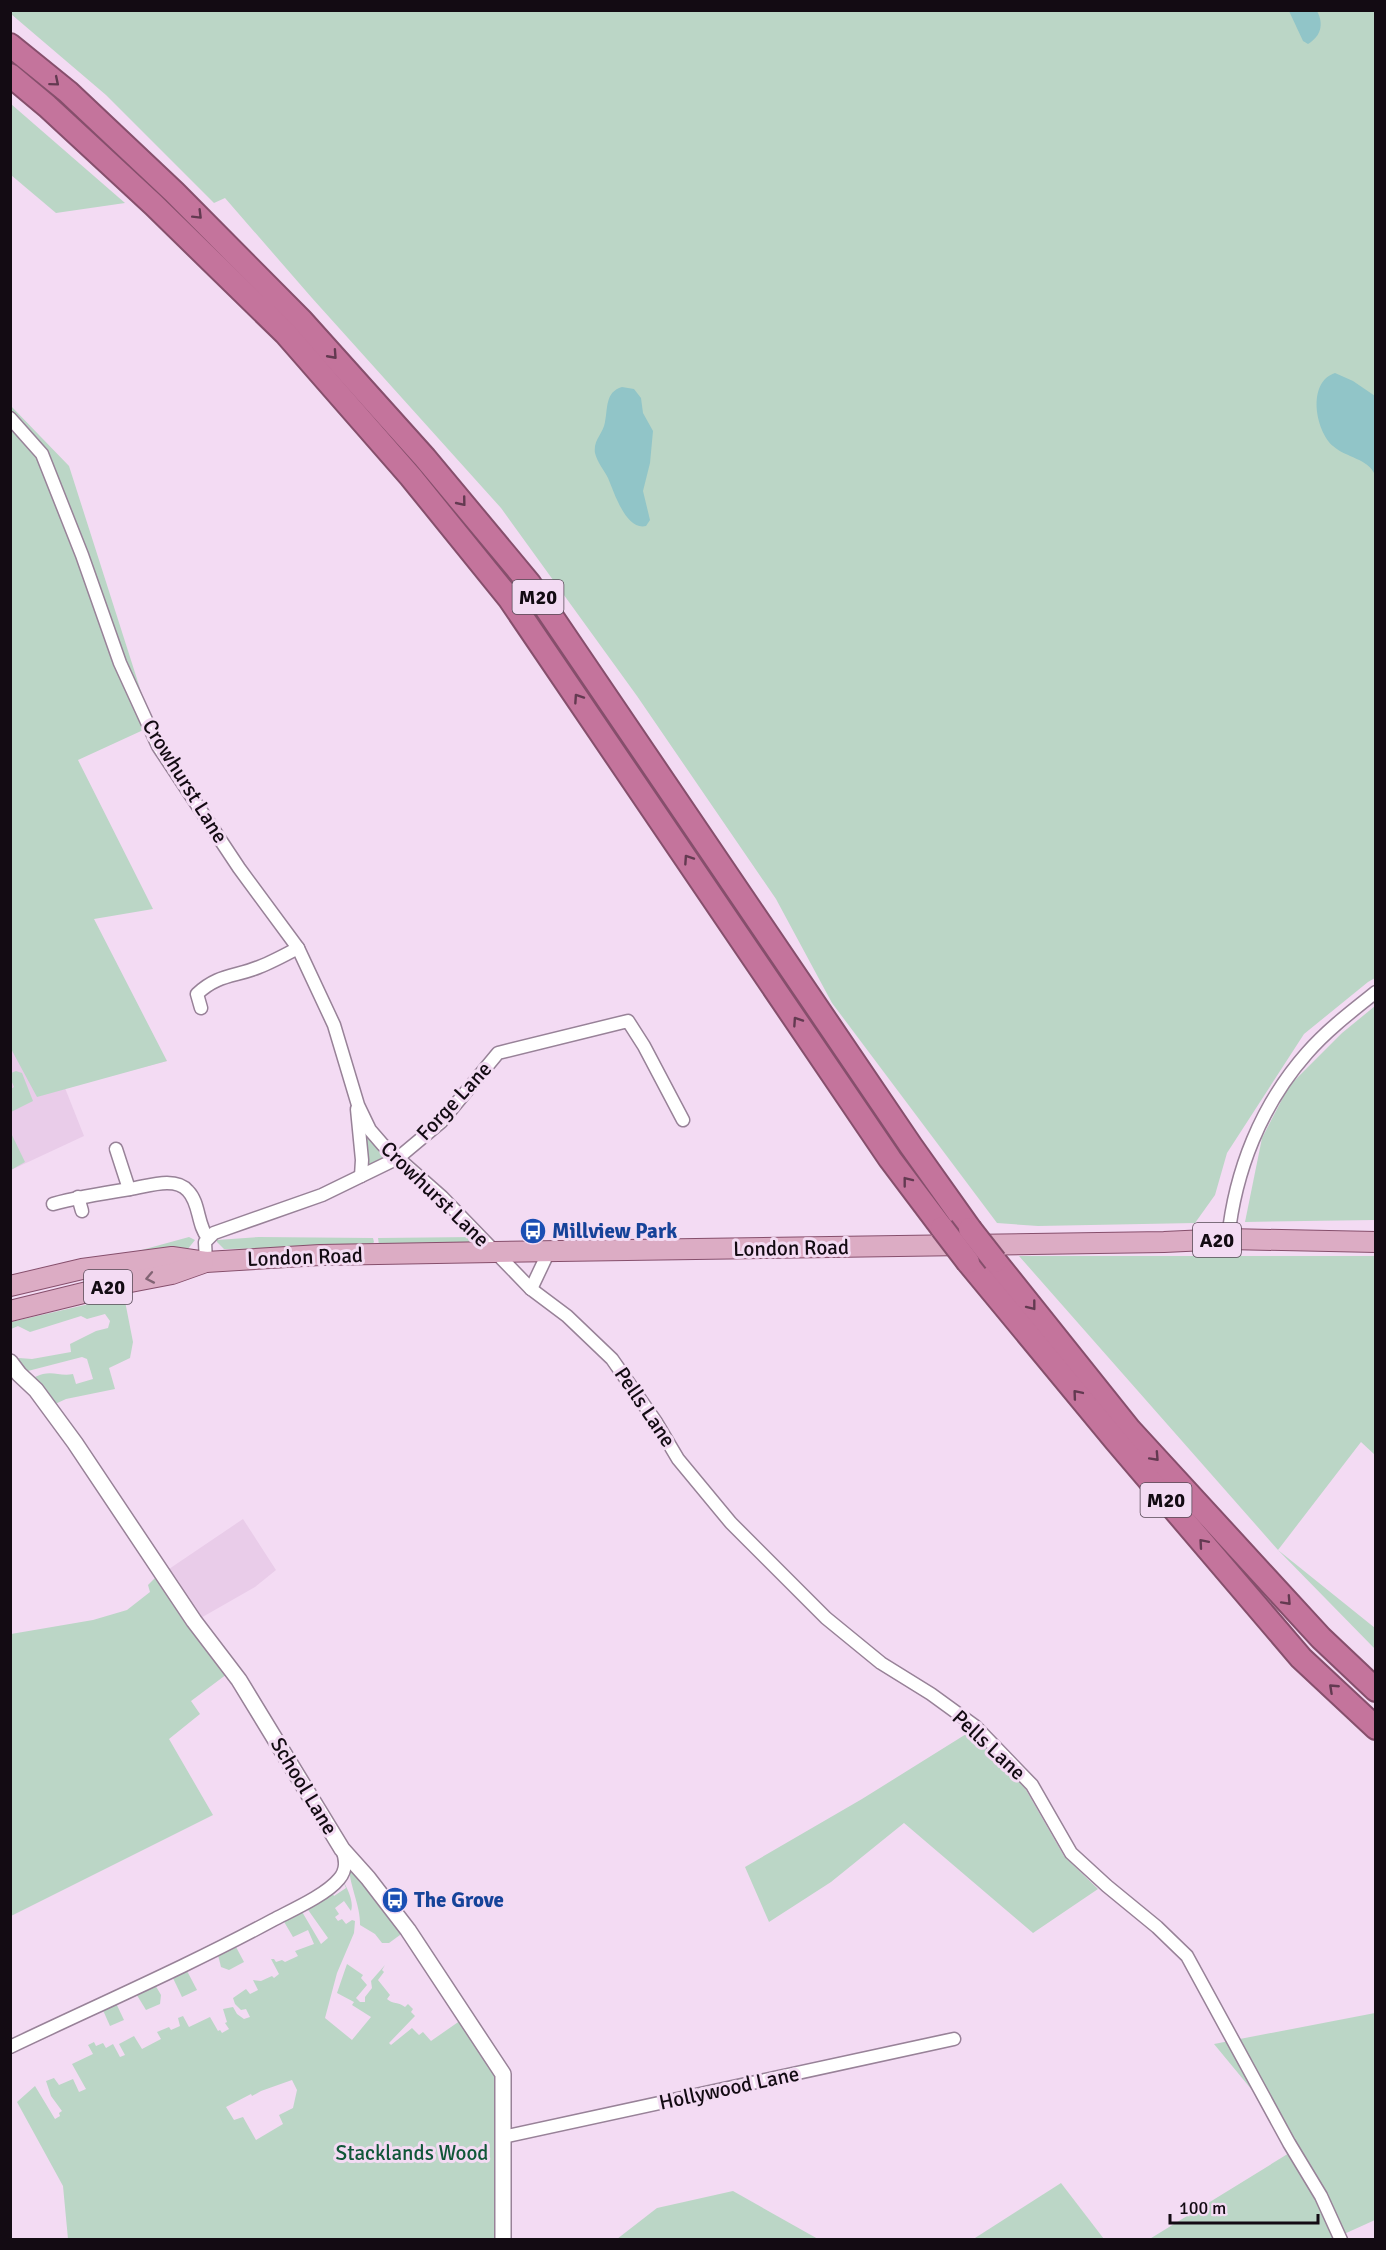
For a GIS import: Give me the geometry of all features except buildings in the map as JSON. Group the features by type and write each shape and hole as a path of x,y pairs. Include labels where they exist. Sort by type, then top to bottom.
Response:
{"highway":[{"name":"M20","path":"10,45 68,92 174,192 302,321 425,458 529,584 904,1137 970,1229 1130,1430 1321,1638 1376,1690"},
{"name":"M20","path":"10,75 154,205 286,334 411,477 509,598 890,1159 968,1262 1116,1441 1301,1658 1376,1728"}],"main road":[{"name":"London Road","path":"10,1286 62,1273 172,1257 206,1262 310,1256 1164,1242 1228,1239 1376,1242"},
{"name":"London Road","path":"10,1311 120,1284 172,1274 206,1262"}],"street":[{"name":"Crowhurst Lane","path":"10,418 42,454 82,555 120,663 158,746 239,868 298,948 334,1024 358,1105 376,1138 442,1197 495,1252"},
{"path":"201,1008 197,994 209,982 257,968 298,948"},
{"path":"1228,1239 1231,1205 1252,1139 1279,1090 1306,1053 1335,1024 1376,992"},
{"name":"Forge Lane","path":"208,1238 221,1230 322,1196 398,1158 441,1122 498,1053 628,1021 644,1046 683,1120"},
{"name":"Crowhurst Lane","path":"358,1105 361,1176"},
{"path":"116,1149 129,1189"},
{"path":"53,1204 78,1197 167,1183 183,1186 193,1198 204,1233 208,1238 204,1246 206,1262"},
{"path":"78,1197 82,1211"},
{"path":"531,1289 549,1251"},
{"name":"Pells Lane","path":"495,1252 531,1289 567,1316 612,1359 656,1422 678,1459 731,1523 826,1618 881,1663 931,1694 975,1726 1032,1785 1071,1853 1107,1886 1158,1927 1187,1956 1289,2143 1321,2196 1341,2240"},
{"path":"10,1305 47,1302"},
{"name":"School Lane","path":"10,1362 36,1390 75,1443 194,1621 238,1680 342,1850 368,1878 408,1930 503,2074 503,2240"},
{"path":"10,2047 243,1937 307,1902 337,1881 343,1873 346,1861 342,1850"},
{"name":"Hollywood Lane","path":"503,2137 954,2039"}],"shaded area":[{"path":"1289,11 1317,11 1320,29 1316,37 1308,44 1303,41"},
{"path":"1335,373 1353,381 1375,396 1375,475 1367,465 1333,446 1322,429 1318,418 1317,396 1326,378"},
{"path":"622,387 634,389 641,398 643,413 653,431 650,463 643,491 650,520 646,526 632,523 627,517 595,453 595,444 604,426 610,397"},
{"path":"11,945 167,1061 65,1088 84,1136 11,1170"},
{"path":"243,1519 276,1570 255,1587 199,1619 179,1582 169,1569"}],"green space":[{"path":"11,10 1375,11 1375,978 1304,1034 1227,1153 1215,1195 1195,1223 1038,1226 997,1223 832,1003 776,899 637,696 501,508 225,198 214,203 106,95 11,14"},
{"path":"11,104 125,203 56,213 11,175"},
{"path":"10,405 69,466 152,726 78,760 153,909 94,919 167,1061 37,1097 10,1047"},
{"path":"1375,1006 1375,1220 1245,1222 1262,1138 1289,1086 1342,1033"},
{"path":"16,1071 22,1073 33,1101 11,1112 11,1089 14,1087 11,1073"},
{"path":"363,1122 390,1155 367,1168"},
{"path":"11,1133 25,1162 10,1170"},
{"path":"189,1237 195,1240 187,1250 51,1266 138,1251"},
{"path":"259,1237 373,1238 374,1242 370,1247 224,1249 217,1242 217,1240"},
{"path":"474,1237 477,1244 379,1245 378,1238"},
{"path":"1019,1256 1375,1256 1375,1455 1361,1442 1278,1550"},
{"path":"124,1296 133,1342 130,1358 109,1368 115,1389 66,1399 53,1405 38,1385 35,1377 50,1373 73,1374 76,1384 93,1379 87,1359 82,1357 24,1372 17,1362 19,1358 32,1359 71,1352 70,1344 96,1331 108,1328 110,1321 105,1314 87,1319 81,1316 30,1332 18,1326 11,1329 11,1322"},
{"path":"1278,1550 1375,1628 1375,1649"},
{"path":"156,1577 184,1620 227,1674 191,1701 200,1714 169,1739 213,1815 11,1916 11,1634 93,1620 127,1610 150,1592 148,1585"},
{"path":"971,1731 1025,1788 1064,1856 1098,1889 1033,1933 904,1823 831,1882 769,1922 745,1867 862,1799"},
{"path":"350,1867 402,1929 400,1935 389,1943 382,1943 375,1934 360,1925 350,1878"},
{"name":"Stacklands Wood","path":"343,1881 349,1892 351,1911 344,1901 335,1908 339,1914 335,1917 338,1921 342,1919 346,1924 352,1920 355,1921 354,1933 337,1973 325,2018 352,2040 371,2017 352,2005 354,2002 337,1993 347,1964 363,1975 361,1978 367,1985 356,1998 360,2002 365,2002 365,1997 372,1988 371,1981 385,1965 382,1970 384,1972 378,1980 390,1995 387,1999 405,2007 408,2004 413,2009 411,2012 415,2016 389,2043 391,2045 412,2028 419,2035 423,2032 431,2041 464,2018 497,2074 500,2239 68,2239 63,2186 17,2102 35,2086 55,2119 60,2116 59,2113 62,2111 51,2096 46,2081 54,2078 59,2085 73,2079 79,2092 86,2089 72,2064 93,2054 88,2045 94,2042 96,2046 103,2043 106,2048 113,2044 120,2057 125,2055 119,2044 134,2036 142,2049 161,2039 157,2032 169,2027 171,2030 180,2026 178,2018 183,2016 189,2027 210,2017 218,2031 222,2033 229,2029 225,2023 227,2022 223,2009 233,2007 244,2019 250,2017 246,2009 241,2010 235,2004 233,1998 246,1989 250,1994 258,1990 253,1980 261,1981 272,1976 274,1978 279,1974 271,1959 276,1962 282,1960 285,1962 298,1956 295,1951 314,1944 308,1930 293,1937 283,1920 301,1910 321,1944 328,1938 306,1907 331,1891 334,1896 346,1888","holes":["292,2080 297,2090 293,2108 279,2115 283,2124 256,2140 243,2117 234,2120 226,2107 251,2094 252,2096"]},
{"path":"235,1945 244,1962 229,1970 221,1967 218,1955"},
{"path":"186,1969 197,1990 182,1997 172,1976"},
{"path":"154,1983 161,1995 160,2004 146,2010 135,1992"},
{"path":"115,2001 124,2020 110,2026 102,2008"},
{"path":"1375,2013 1375,2220 1333,2239 1148,2240 1299,2147 1214,2044"},
{"path":"1061,2183 1104,2239 975,2239 975,2238"},
{"path":"733,2191 818,2239 617,2239 657,2208"}],"place":[{"name":"Millview Park","path":"533,1231"},
{"name":"The Grove","path":"395,1900"}]}
